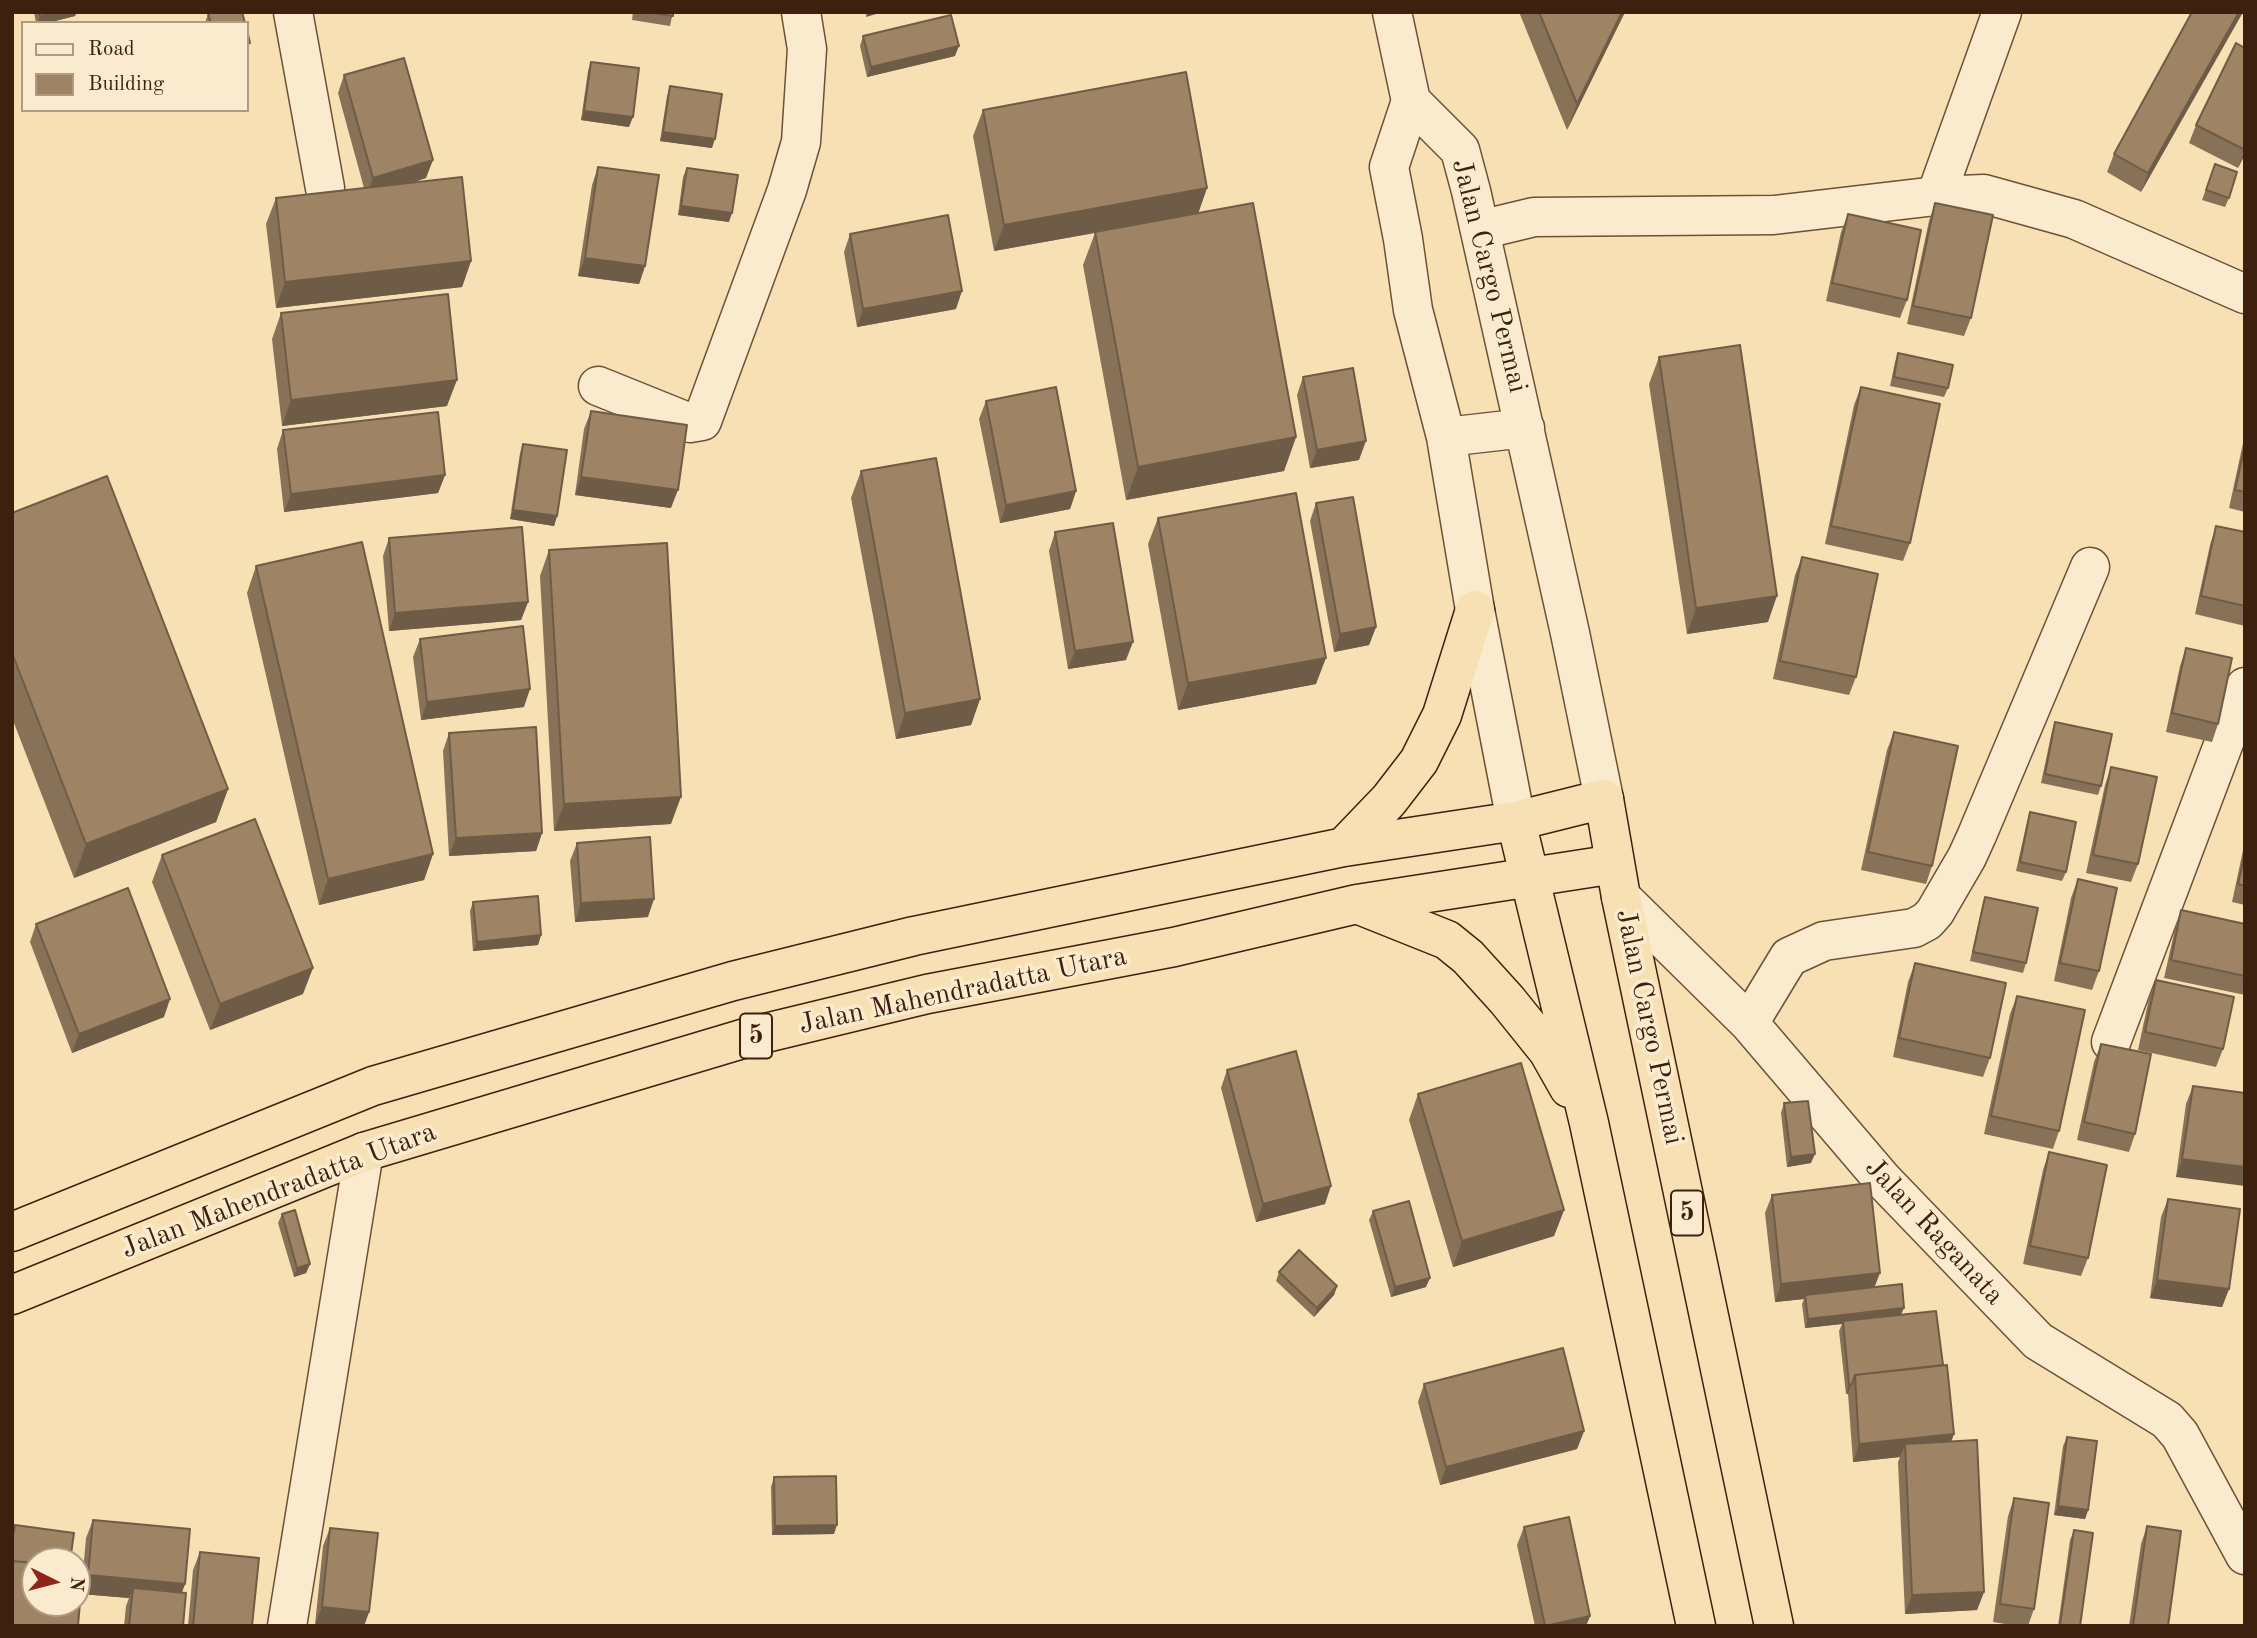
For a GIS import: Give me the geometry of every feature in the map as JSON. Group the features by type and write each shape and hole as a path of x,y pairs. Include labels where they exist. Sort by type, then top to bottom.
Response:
{"highway":[{"path":"1344,847 1389,800 1419,761 1442,715 1475,610"},
{"name":"5","path":"12,1232 373,1086 733,981 914,936 1344,847 1516,821 1604,799"},
{"name":"Jalan Cargo Permai","path":"1604,799 1618,881 1774,1626"},
{"path":"1516,821 1589,1123 1696,1626"},
{"name":"Jalan Mahendradatta Utara","path":"12,1295 364,1152 541,1097 761,1034 927,994 1174,947 1357,904 1528,879 1618,881"},
{"path":"1357,904 1447,940 1481,969 1548,1051 1589,1123"}],"street":[{"path":"293,12 325,188"},
{"path":"598,386 690,423 702,421 787,190 801,142 807,49 801,12"},
{"path":"1392,12 1411,101 1389,167 1413,310 1446,437 1475,610 1516,821"},
{"path":"1936,196 2002,12"},
{"name":"Jalan Cargo Permai","path":"1411,101 1460,150 1525,428 1604,799"},
{"path":"1480,230 1534,218 1774,215 1936,196 1984,194 2078,204 2245,294"},
{"name":"Jalan Cargo Permai","path":"1446,437 1525,428"},
{"path":"1749,1023 1789,957 1824,941 1914,928 1927,921 1935,912 1977,835 2090,567"},
{"path":"2111,1042 2245,687"},
{"name":"Jalan Raganata","path":"1618,881 1749,1023 1883,1180 2038,1341 2167,1420 2180,1435 2245,1555"},
{"path":"287,1626 364,1152"}],"building":[{"path":"39,12 56,12 40,16"},
{"path":"242,12 244,21 210,21 208,14"},
{"path":"647,12 673,12 673,16"},
{"path":"1539,12 1622,12 1577,104"},
{"path":"2192,12 2239,12 2148,173 2114,154"},
{"path":"951,15 959,46 871,67 863,36"},
{"path":"2236,43 2245,48 2245,150 2196,125"},
{"path":"404,58 433,160 373,178 344,75"},
{"path":"591,62 639,68 633,117 584,111"},
{"path":"1186,72 1207,188 1004,225 983,110"},
{"path":"670,86 722,94 715,139 663,132"},
{"path":"2215,164 2237,172 2229,198 2206,190"},
{"path":"598,167 659,175 645,266 585,258"},
{"path":"687,168 738,175 732,213 681,206"},
{"path":"462,177 471,261 285,282 276,198"},
{"path":"1253,203 1296,437 1138,467 1095,232"},
{"path":"1935,203 1993,215 1971,318 1913,306"},
{"path":"1848,214 1921,230 1907,300 1832,283"},
{"path":"948,215 962,291 863,309 850,234"},
{"path":"448,294 457,380 291,400 281,313"},
{"path":"1740,345 1777,596 1696,608 1659,357"},
{"path":"1898,353 1953,365 1948,388 1894,377"},
{"path":"1353,368 1366,441 1317,450 1303,377"},
{"path":"1056,387 1076,491 1006,505 986,401"},
{"path":"1861,387 1940,404 1910,543 1831,526"},
{"path":"591,411 687,425 678,490 581,477"},
{"path":"438,412 445,475 291,494 283,430"},
{"path":"523,444 567,450 557,516 513,510"},
{"path":"2245,446 2245,492 2235,490"},
{"path":"936,458 980,699 905,713 861,471"},
{"path":"107,476 228,789 86,844 12,653 12,513"},
{"path":"1296,493 1326,658 1188,683 1158,518"},
{"path":"1353,497 1376,627 1340,634 1316,503"},
{"path":"1113,523 1133,642 1075,651 1055,532"},
{"path":"2216,526 2245,532 2245,606 2201,596"},
{"path":"522,527 528,602 395,613 389,538"},
{"path":"362,542 433,854 328,879 256,566"},
{"path":"667,543 681,797 564,804 549,550"},
{"path":"1802,557 1878,574 1856,677 1780,661"},
{"path":"523,626 530,689 427,702 420,639"},
{"path":"2186,648 2232,658 2218,724 2172,713"},
{"path":"2055,722 2112,734 2101,786 2045,774"},
{"path":"536,727 542,833 456,838 449,733"},
{"path":"1894,732 1958,746 1932,866 1868,852"},
{"path":"2111,767 2157,777 2138,864 2093,855"},
{"path":"2030,812 2076,822 2066,872 2020,862"},
{"path":"255,819 313,968 220,1004 162,855"},
{"path":"650,837 654,899 581,903 577,843"},
{"path":"2245,854 2245,886 2238,884"},
{"path":"2078,879 2117,888 2099,971 2060,963"},
{"path":"128,888 170,999 79,1034 36,924"},
{"path":"538,896 541,935 477,942 473,902"},
{"path":"1985,897 2038,908 2026,963 1973,952"},
{"path":"2181,910 2245,924 2245,976 2171,960"},
{"path":"1915,963 2006,983 1990,1058 1899,1038"},
{"path":"2156,980 2234,997 2223,1049 2145,1032"},
{"path":"2017,996 2085,1010 2059,1131 1991,1116"},
{"path":"2101,1044 2151,1054 2135,1134 2084,1122"},
{"path":"1296,1051 1331,1186 1263,1204 1227,1070"},
{"path":"1521,1063 1564,1210 1462,1241 1418,1094"},
{"path":"2193,1086 2245,1093 2245,1167 2182,1159"},
{"path":"1808,1101 1815,1154 1791,1157 1784,1103"},
{"path":"2049,1152 2107,1165 2088,1258 2030,1246"},
{"path":"1870,1183 1880,1273 1781,1284 1772,1195"},
{"path":"2168,1199 2240,1209 2229,1289 2157,1280"},
{"path":"1409,1201 1430,1278 1395,1287 1373,1211"},
{"path":"295,1210 310,1264 297,1268 282,1214"},
{"path":"1299,1250 1337,1286 1317,1308 1279,1272"},
{"path":"1902,1284 1904,1308 1808,1319 1805,1295"},
{"path":"1936,1311 1943,1365 1855,1375 1849,1385 1843,1321"},
{"path":"1563,1348 1584,1431 1446,1467 1424,1384"},
{"path":"1947,1365 1954,1434 1859,1444 1855,1375"},
{"path":"2067,1437 2097,1441 2088,1510 2058,1506"},
{"path":"1977,1440 1984,1592 1912,1595 1905,1444"},
{"path":"836,1476 837,1525 775,1526 774,1477"},
{"path":"2014,1498 2049,1503 2034,1609 2000,1604"},
{"path":"1569,1517 1590,1616 1545,1626 1524,1527"},
{"path":"93,1520 190,1529 185,1584 91,1575"},
{"path":"15,1525 74,1533 72,1547 21,1547 21,1562 12,1561"},
{"path":"2147,1526 2181,1531 2168,1626 2133,1626"},
{"path":"330,1528 378,1533 369,1612 322,1607"},
{"path":"2074,1530 2093,1533 2080,1626 2060,1625"},
{"path":"200,1552 259,1558 252,1626 193,1626"},
{"path":"12,1561 21,1562 21,1617 79,1617 78,1626 12,1626"},
{"path":"133,1588 186,1593 183,1626 129,1626"}]}
